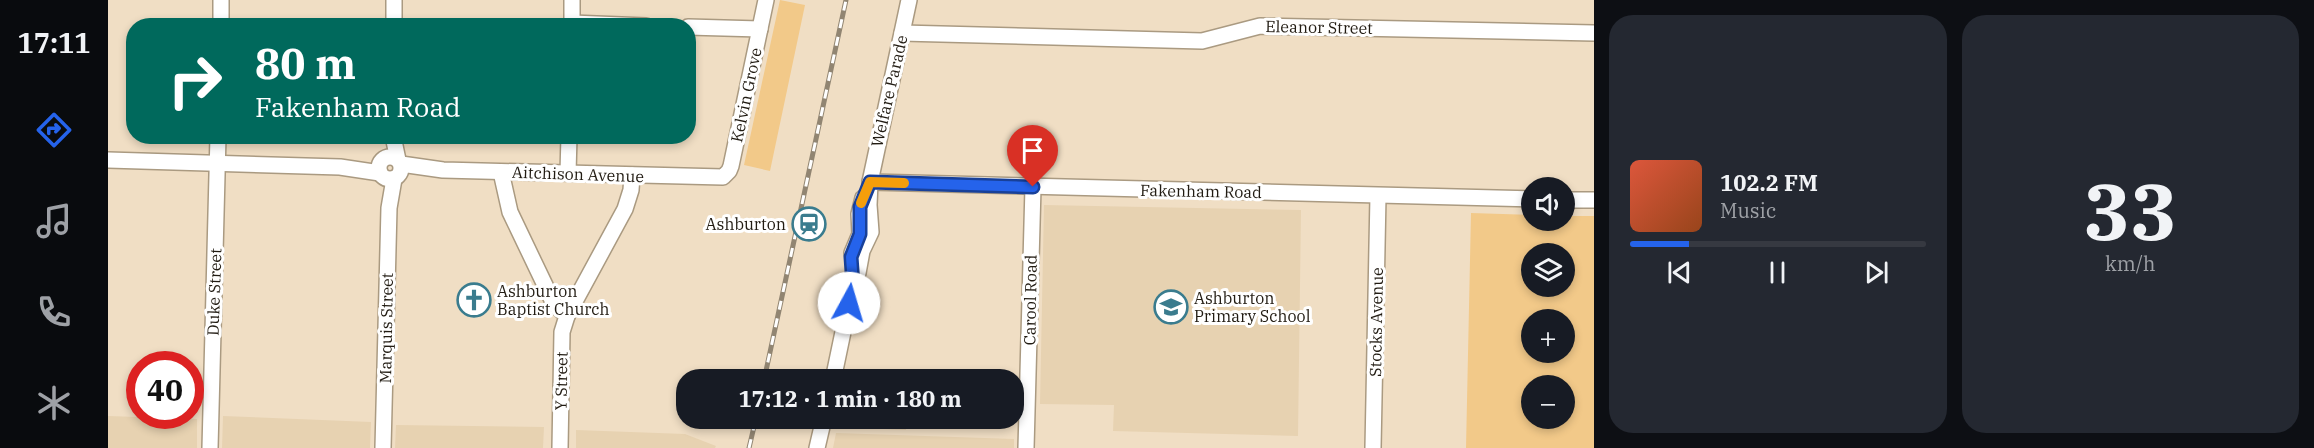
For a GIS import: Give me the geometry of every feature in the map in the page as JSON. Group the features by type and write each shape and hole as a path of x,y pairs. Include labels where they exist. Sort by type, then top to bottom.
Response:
{"street":[{"path":"221,0 221,18"},
{"path":"394,0 394,18"},
{"path":"572,0 572,18"},
{"name":"Kelvin Grove","path":"713,177 727,174 731,166 766,0"},
{"name":"Welfare Parade","path":"834,369 853,285 851,257 864,237 860,207 870,182 909,0"},
{"name":"Eleanor Street","path":"902,33 1195,41 1214,39 1260,26 1594,33"},
{"path":"696,27 760,29"},
{"name":"Duke Street","path":"210,448 218,144"},
{"name":"Marquis Street","path":"383,448 392,144"},
{"path":"568,173 569,144"},
{"name":"Aitchison Avenue","path":"108,160 713,177"},
{"path":"494,171 510,212 554,304 567,316"},
{"name":"Y Street","path":"560,448 562,333 567,316 625,209 636,197 638,175"},
{"name":"Fakenham Road","path":"870,182 1521,199"},
{"name":"Carool Road","path":"1026,448 1033,187"},
{"name":"Stocks Avenue","path":"1373,448 1378,196"},
{"path":"1575,200 1594,200"},
{"path":"818,446 822,429"}],"shaded area":[{"path":"780,0 805,5 770,171 744,165"},
{"name":"Ashburton Primary School","path":"1044,205 1301,210 1298,436 1113,431 1114,405 1040,404"},
{"path":"1471,213 1521,215 1521,231 1575,231 1575,216 1594,216 1594,448 1466,448"},
{"path":"108,416 126,417 126,429 197,429 197,448 108,448"},
{"path":"223,416 371,422 370,448 222,448"},
{"path":"396,425 544,427 543,448 395,448"},
{"path":"576,430 685,434 716,446 715,448 576,448"},
{"path":"836,433 1014,439 1014,448 833,448"}],"railway":[{"path":"766,369 846,0"},
{"path":"749,448 753,429"}],"slow traffic":[{"path":"861,203 870,182 904,183"}],"place":[{"name":"Ashburton","path":"809,224"},
{"name":"Ashburton Baptist Church","path":"474,300"},
{"name":"Ashburton Primary School","path":"1171,307"}],"route":[{"path":"849,303 853,285 851,257 860,234 860,207 870,182 1033,187"}]}
